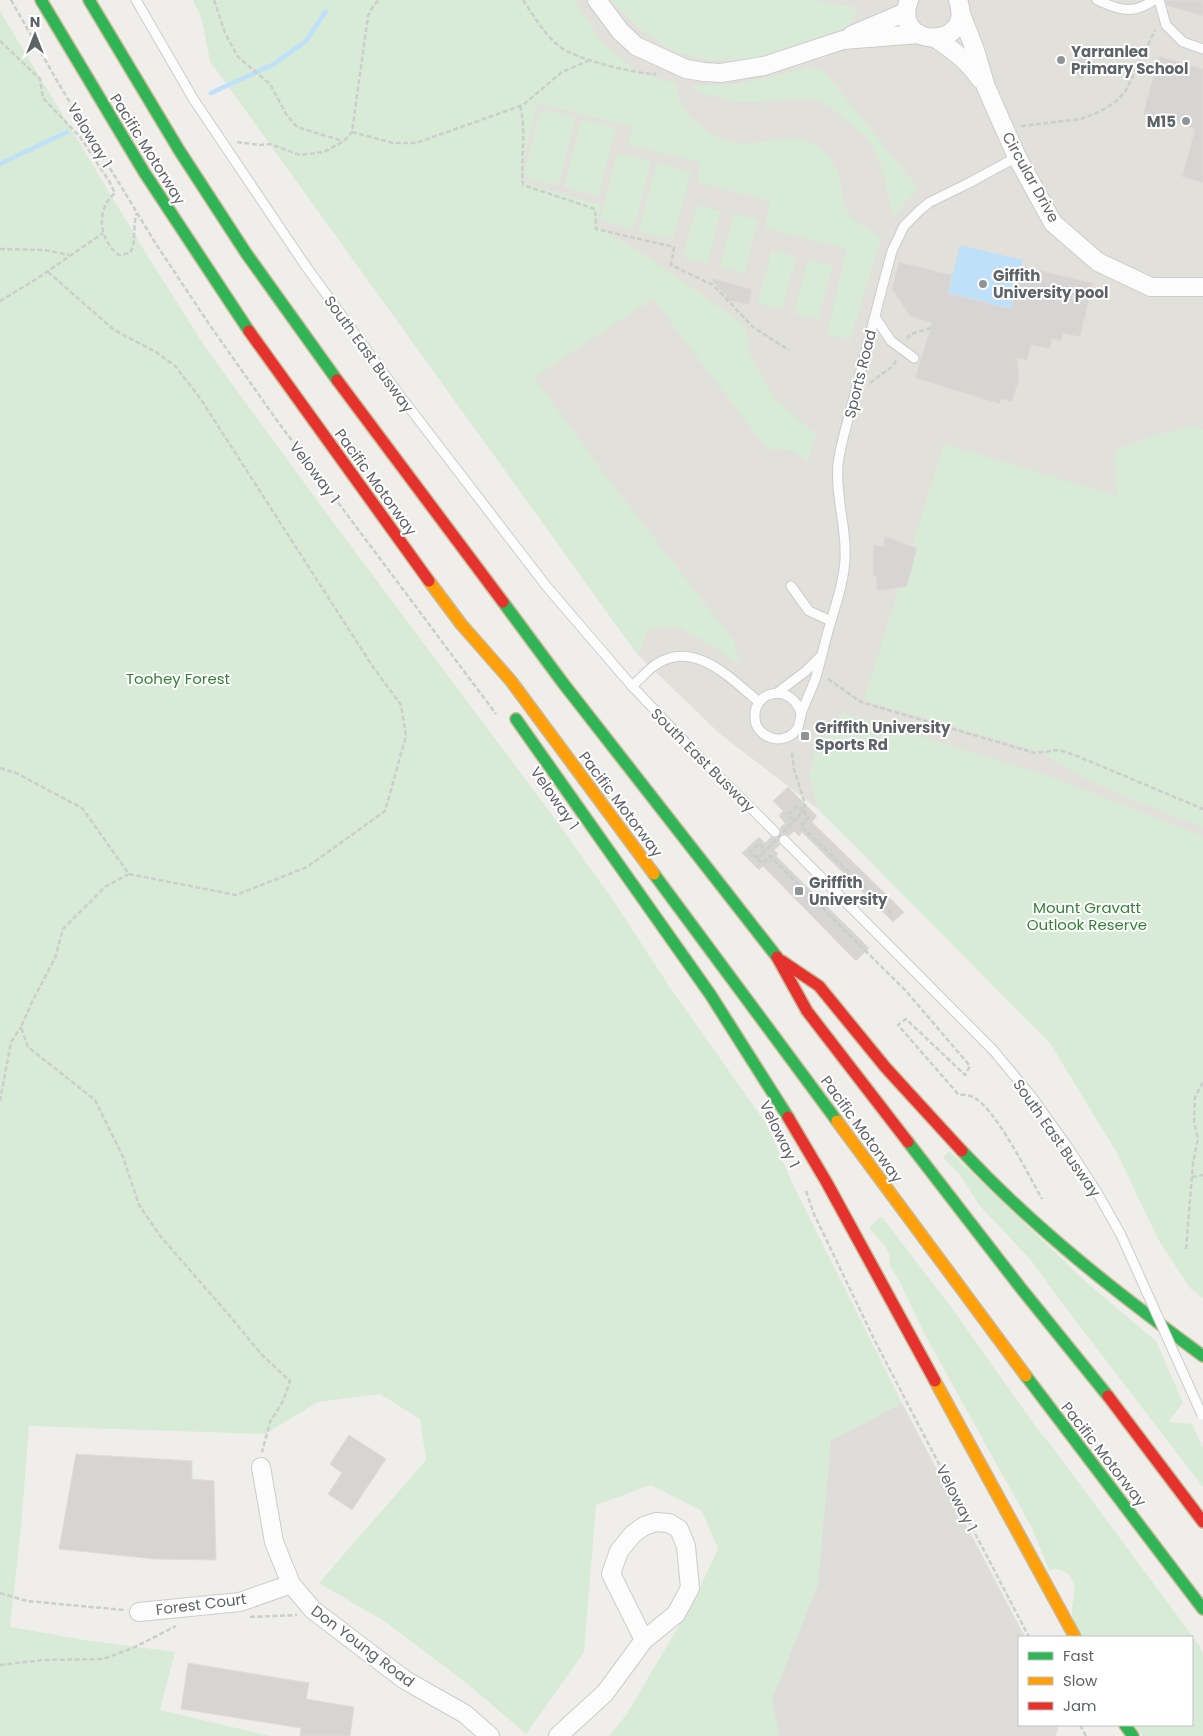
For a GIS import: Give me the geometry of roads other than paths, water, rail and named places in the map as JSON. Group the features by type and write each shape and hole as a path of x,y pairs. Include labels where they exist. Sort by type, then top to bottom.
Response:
{"highway":[{"name":"Pacific Motorway","path":"41,0 144,172 252,336 461,624 511,681 1031,1383 1203,1609"},
{"name":"Pacific Motorway","path":"89,0 179,150 246,253 383,443 563,683 779,959 807,1011 1020,1287 1134,1429 1203,1522"},
{"path":"461,624 468,648"},
{"path":"510,711 710,994 782,1107 827,1182 1074,1636"},
{"path":"779,959 819,986 886,1068 926,1113 1026,1215 1124,1299 1203,1356"}],"street":[{"path":"597,0 620,31 636,46 686,69 704,72 742,71 764,66 843,40 908,6 911,27 927,36"},
{"path":"843,40 950,33 959,22 959,7"},
{"name":"Circular Drive","path":"959,7 986,87 1017,157 1053,223 1098,262 1152,287 1203,287"},
{"name":"Circular Drive","path":"927,36 957,53 971,66 986,87"},
{"name":"Don Young Road","path":"261,1468 274,1542 291,1584 313,1610 405,1680 465,1714 490,1736"},
{"path":"558,1736 606,1693 644,1640 676,1614 690,1588 686,1546 679,1529 669,1523 656,1522 644,1526 633,1534 619,1551 611,1574 644,1640"},
{"name":"Forest Court","path":"138,1612 240,1602 291,1584"}],"lane":[{"name":"South East Busway","path":"136,0 194,100 311,273 398,393 547,587 632,686 700,758 775,832"},
{"path":"1097,0 1127,11 1144,7 1154,0"},
{"path":"1159,0 1166,24 1183,42 1203,49"},
{"name":"Sports Road","path":"759,702 756,709 756,724 759,730 771,738 786,738 792,734 800,722 801,714 815,679 838,599 845,559 845,542 838,503 838,464 892,252 898,236 907,222 930,202 1017,157"},
{"path":"875,317 891,341 914,358"},
{"path":"791,586 809,611 831,621"},
{"path":"632,686 656,664 676,656 698,658 716,667 759,702 770,694 777,693 790,697 796,702 801,714"},
{"path":"777,693 806,671 821,656"},
{"name":"South East Busway","path":"784,840 993,1050 1032,1097 1067,1146 1121,1235 1203,1415"}],"water":[{"name":"Giffith University pool","path":"960,245 1023,260 1011,309 948,293"}],"waterway":[{"path":"211,93 274,64 306,41 326,11"},
{"path":"0,164 67,132"}],"place":[{"name":"Yarranlea Primary School","path":"1061,60"},
{"name":"M15","path":"1186,121"},
{"name":"Giffith University pool","path":"983,284"},
{"name":"Griffith University Sports Rd","path":"805,736"},
{"name":"Griffith University","path":"799,891"}],"park label":[{"name":"Toohey Forest","path":"178,678"},
{"name":"Mount Gravatt Outlook Reserve","path":"1087,916"}]}
